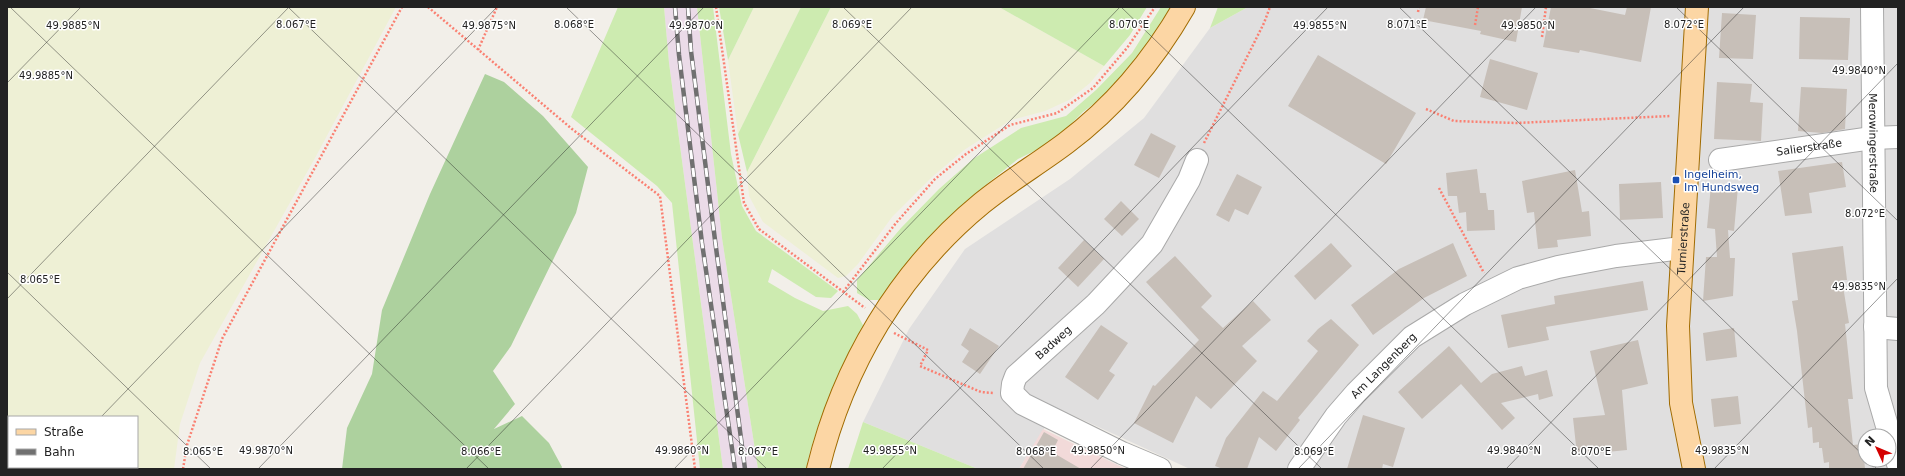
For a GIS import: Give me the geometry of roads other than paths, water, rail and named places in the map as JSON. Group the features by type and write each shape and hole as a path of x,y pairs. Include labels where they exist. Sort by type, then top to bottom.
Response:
{"main road":[{"path":"818,469 832,419 856,361 890,327 910,277 944,238 962,221 1001,188 1067,142 1112,102 1143,67 1184,7"},
{"name":"Turnierstraße","path":"1694,469 1681,403 1678,365 1678,326 1689,114 1697,7"}],"street":[{"name":"Merowingerstraße","path":"1872,7 1872,138 1876,388 1898,464"},
{"name":"Salierstraße","path":"1720,160 1872,138 1898,137"},
{"name":"Badweg","path":"1160,469 1122,453 1023,404 1012,393 1012,384 1016,376 1096,304 1152,244 1190,180 1196,160"},
{"name":"Am Langenberg","path":"1299,469 1336,416 1356,393 1412,337 1465,304 1518,278 1558,267 1616,256 1682,248"},
{"path":"1875,327 1898,328"}],"railway":[{"path":"675,7 679,55 702,243 735,469"},
{"path":"688,7 691,51 745,469"}],"place":[{"name":"Ingelheim, Im Hundsweg","path":"1676,180"}]}
